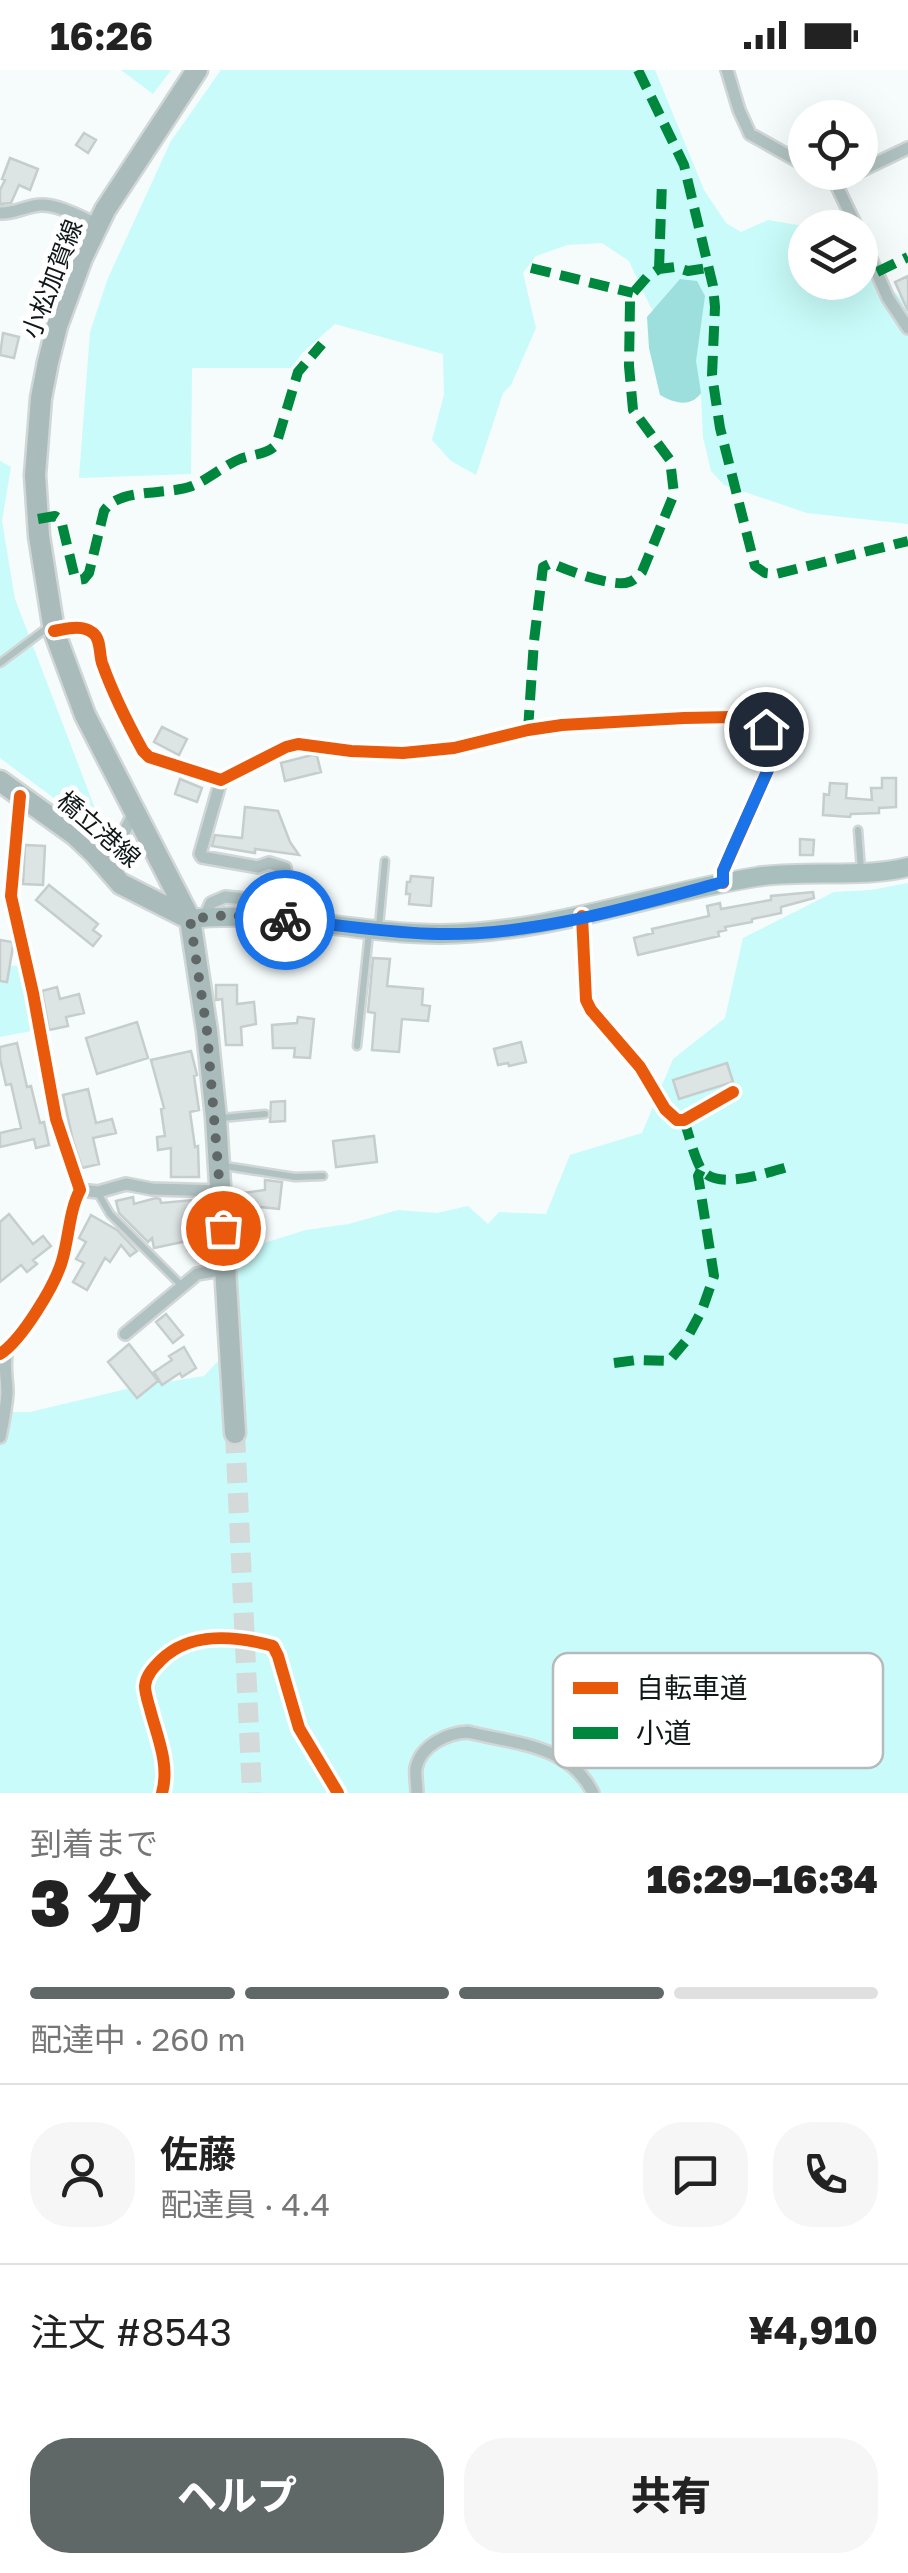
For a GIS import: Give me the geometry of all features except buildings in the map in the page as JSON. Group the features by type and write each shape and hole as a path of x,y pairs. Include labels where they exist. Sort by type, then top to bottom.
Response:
{"main road":[{"name":"小松加賀線","path":"197,70 105,210 82,258 57,326 41,398 35,475 39,536 53,627 85,715 134,812 198,918"},
{"name":"橋立港線","path":"0,781 75,835 121,884 198,918"},
{"path":"198,918 216,1118 235,1433"}],"street":[{"path":"727,70 738,110 750,134 788,155"},
{"path":"878,162 908,148"},
{"path":"0,212 10,214 42,205 99,225"},
{"path":"878,275 908,328"},
{"path":"53,627 82,628 98,639 111,690 142,751 221,780 286,746 298,744 403,753 454,748 562,725 749,718 766,729 775,754 723,871 723,882"},
{"path":"198,918 211,902 278,892 287,881 286,868 202,858 221,780"},
{"path":"0,1437 7,1389 3,1352 54,1282 74,1200 80,1190 56,1119 11,896 20,796"},
{"path":"94,853 106,853 123,834 134,812"},
{"path":"198,918 227,915 435,934 500,931 723,882 908,867"},
{"path":"582,916 586,1000 640,1067 665,1109 677,1120 684,1120 733,1092"},
{"path":"80,1190 98,1192 126,1184 221,1191"},
{"path":"124,1334 197,1274 226,1269"},
{"path":"162,1793 164,1757 145,1686 148,1675 180,1645 214,1638 273,1646 298,1728 338,1793"},
{"path":"417,1793 416,1768 423,1753 446,1737 468,1732 553,1753"},
{"path":"575,1768 593,1793"}],"lane":[{"path":"0,663 53,627"},
{"path":"858,830 861,871"},
{"path":"356,1046 385,861"},
{"path":"216,1118 265,1114"},
{"path":"219,1166 295,1177 322,1176"},
{"path":"98,1192 110,1214 181,1285"}],"shaded area":[{"path":"121,70 171,70 153,94"},
{"path":"221,70 655,70 704,190 726,223 741,232 768,220 788,223 788,300 878,300 878,275 908,304 908,524 807,513 724,485 711,471 695,372 650,306 629,261 602,243 567,245 536,256 523,273 536,328 511,385 503,393 476,475 451,461 432,440 444,395 443,354 335,324 291,368 192,368 191,474 79,478 90,332 108,278 171,141"},
{"path":"680,279 697,281 705,296 696,361 701,393 682,403 660,395 649,348 647,317"},
{"path":"0,461 11,467 2,521 15,599 96,811 86,822 0,758"},
{"path":"908,883 908,1793 0,1793 0,1412 30,1412 135,1387 204,1376 239,1339 235,1252 306,1230 349,1224 398,1210 437,1213 468,1206 488,1224 499,1212 546,1214 570,1155 642,1133 673,1059 725,1018 743,938 834,892"},
{"path":"21,965 31,1031 0,1037 0,967"}],"tunnel":[{"path":"235,1433 252,1793"}],"marked path":[{"path":"638,70 684,165 713,286 712,375 720,428 755,566 776,574 908,541"},
{"path":"659,269 662,181"},
{"path":"878,272 908,257"},
{"path":"531,268 633,293"},
{"path":"528,730 543,567 551,563 602,580 633,580 642,572 674,494 670,460 633,410 629,366 633,293 659,269 707,268"},
{"path":"38,519 55,516 61,520 74,574 78,580 84,579 89,573 104,511 111,503 132,495 192,486 234,462 276,445 298,372 322,344"},
{"path":"684,1120 700,1167 707,1175 729,1180 791,1166"},
{"path":"614,1363 669,1361 685,1342 702,1310 714,1276 698,1176 701,1170"}],"cycle path":[{"path":"54,631 79,628 96,636 116,697 149,757 221,780 298,744 403,753 454,748 562,725 684,718 749,719 759,723 773,740 775,754 723,871 723,883"},
{"path":"0,1354 27,1325 52,1284 62,1261 80,1190 56,1119 11,896 20,796"},
{"path":"582,916 586,1000 640,1067 665,1109 677,1120 684,1120 733,1092"},
{"path":"162,1793 164,1761 146,1695 147,1678 173,1651 214,1638 273,1646 299,1728 338,1793"}],"way so far":[{"path":"223,1228 207,1031 190,919 227,915 285,920"}],"route":[{"path":"285,920 435,934 500,931 723,882 723,871 775,754 766,729"}]}
